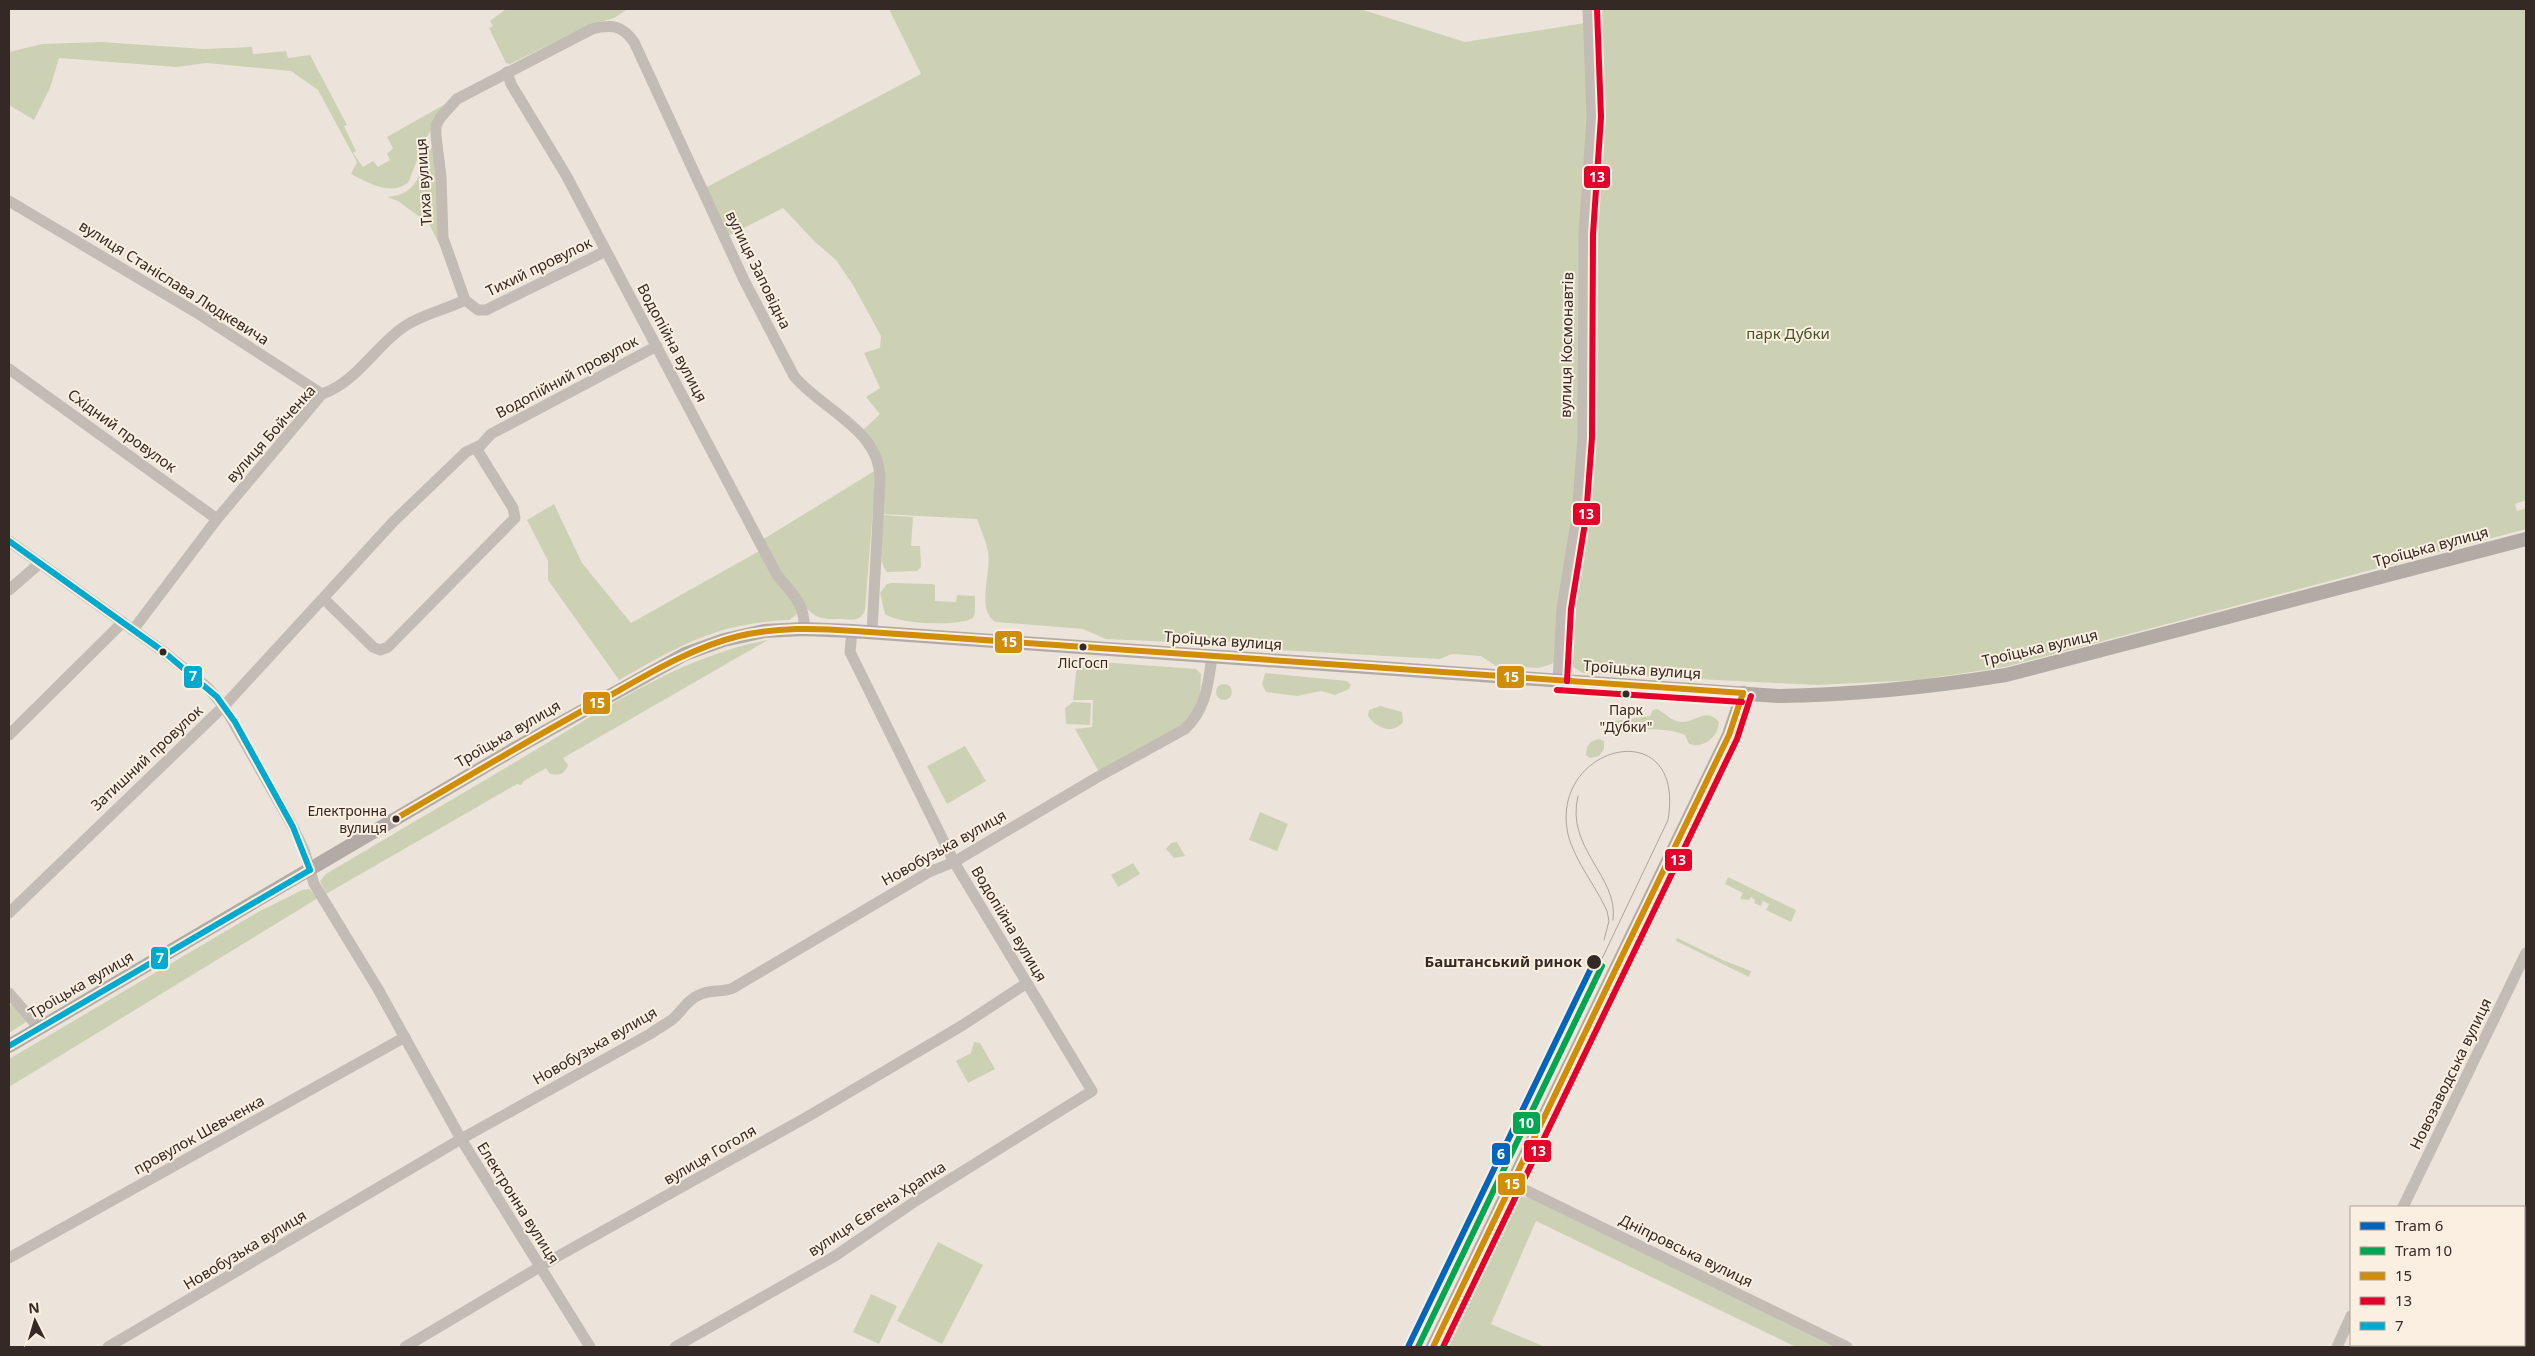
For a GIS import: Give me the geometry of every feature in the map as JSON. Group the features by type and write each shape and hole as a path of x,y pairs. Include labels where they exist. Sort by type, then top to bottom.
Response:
{"main road":[{"name":"Троїцька вулиця","path":"9,1046 574,715 685,654 741,635 804,629 872,632 1558,681 1810,696 1918,687 2006,675 2526,539"},
{"path":"1433,1347 1729,735 1743,693"}],"street":[{"name":"вулиця Космонавтів","path":"1558,681 1562,608 1577,516 1583,437 1584,234 1592,117 1588,9"},
{"name":"вулиця Заповідна","path":"507,72 592,29 603,26 620,27 634,42 744,280 788,365 806,390 865,439 877,458 880,468 880,480 872,632"},
{"name":"Водопійна вулиця","path":"507,72 511,84 566,175 777,574 801,606 805,617 804,629"},
{"name":"Тиха вулиця","path":"465,300 443,238 442,177 436,126 447,108 457,99 507,72"},
{"name":"вулиця Станіслава Людкевича","path":"9,201 197,313 322,394"},
{"name":"Тихий провулок","path":"465,300 478,310 486,310 606,251"},
{"name":"вулиця Бойченка","path":"133,630 217,518 322,394 341,386 403,327 416,319 465,300"},
{"name":"Водопійний провулок","path":"490,434 657,346"},
{"name":"Східний провулок","path":"9,369 217,518"},
{"name":"Затишний провулок","path":"9,913 224,706 412,503 466,452 476,448 490,434"},
{"path":"324,599 361,636 373,646 384,650 512,524 515,513 476,448"},
{"name":"Електронна вулиця","path":"9,541 123,622 190,673 224,706 293,827 314,884 378,989 461,1139 590,1347"},
{"path":"9,590 40,563"},
{"path":"9,735 123,622"},
{"name":"Водопійна вулиця","path":"852,631 850,652 954,862 1092,1091"},
{"name":"Новобузька вулиця","path":"108,1347 461,1139 650,1034 674,1018 688,1002 698,995 709,991 725,991 733,988 928,872 954,862 1096,778 1184,729 1196,719 1206,699 1212,657"},
{"name":"Новозаводська вулиця","path":"2403,1206 2526,953"},
{"name":"вулиця Гоголя","path":"404,1347 540,1267 808,1117 963,1025 1027,983"},
{"path":"9,993 39,1028"},
{"name":"провулок Шевченка","path":"9,1258 404,1037"},
{"name":"вулиця Євгена Храпка","path":"675,1347 835,1256 917,1200 1092,1091"},
{"name":"Дніпровська вулиця","path":"1511,1183 1847,1347"},
{"path":"2336,1347 2350,1318"}],"green space":[{"path":"506,9 628,9 614,18 589,25 510,64 506,63 489,28 493,26 490,21"},
{"name":"парк Дубки","path":"889,9 1360,9 1465,42 1585,23 1592,9 2526,9 2526,500 2515,504 2517,511 2526,508 2526,529 2005,667 1918,680 1816,685 1583,673 1568,664 1565,645 1552,664 1538,668 1496,666 1481,656 1452,654 1440,659 1241,648 1228,641 1195,638 1173,642 1106,639 1083,629 996,622 990,617 986,609 985,600 989,560 985,540 977,519 882,514 884,480 862,431 880,414 866,397 880,388 864,353 880,348 881,336 853,285 836,260 815,242 783,208 728,236 705,188 921,74"},
{"path":"101,42 204,49 252,47 253,54 286,51 288,58 310,55 347,125 344,126 356,151 353,153 363,167 373,161 378,167 390,160 387,154 393,148 387,137 447,103 425,140 408,183 394,188 379,187 351,174 357,162 318,90 291,71 206,63 177,67 59,58 50,88 34,120 9,105 9,52 42,44"},
{"path":"432,146 447,259 429,224 398,201 387,197 398,195 413,186"},
{"path":"876,470 865,610 859,618 854,619 830,619 816,616 801,602 779,570 762,540"},
{"path":"554,504 582,563 631,623 761,550 798,611 789,620 740,626 700,638 661,656 619,680 548,580 548,561 527,520"},
{"path":"883,515 913,517 911,546 920,546 921,567 917,571 887,572 881,552"},
{"path":"887,584 935,585 935,601 956,602 957,595 975,596 975,613 973,618 955,623 915,622 892,617 885,614 880,593"},
{"path":"768,640 563,758 568,765 561,774 550,774 546,768 524,781 521,785 517,784 326,894 320,881 326,874 620,700 648,684 707,657 737,647"},
{"path":"1100,662 1196,669 1201,674 1200,699 1186,723 1099,772 1075,729 1092,727 1093,700 1073,700 1077,665 1088,666"},
{"path":"1265,673 1347,681 1351,685 1349,689 1335,695 1321,691 1297,696 1266,692 1262,684"},
{"path":"1224,684 1232,692 1224,700 1216,692"},
{"path":"1073,702 1091,703 1090,725 1066,724 1065,708"},
{"path":"1380,706 1402,712 1403,722 1399,726 1390,729 1375,724 1368,716 1369,710"},
{"path":"1657,709 1678,722 1706,715 1710,716 1719,722 1718,727 1713,737 1700,745 1689,744 1685,735 1671,731 1643,729 1620,734 1614,728 1615,721 1650,716 1653,710"},
{"path":"1599,739 1604,741 1604,749 1599,756 1590,758 1586,755 1588,746 1591,742"},
{"path":"965,746 986,781 947,804 927,766"},
{"path":"1260,812 1288,824 1277,851 1249,840"},
{"path":"1177,842 1185,856 1174,858 1166,849 1171,843"},
{"path":"1133,863 1140,874 1118,887 1111,875"},
{"path":"1728,877 1796,910 1791,922 1766,910 1769,904 1763,901 1761,906 1754,903 1755,900 1751,897 1749,900 1740,899 1743,893 1725,884"},
{"path":"309,889 318,898 9,1087 9,1059 260,911 302,890"},
{"path":"1677,938 1751,971 1749,977 1676,941"},
{"path":"14,1003 26,1018 26,1022 9,1033 9,1006"},
{"path":"974,1042 980,1043 995,1069 968,1083 956,1061 971,1053"},
{"path":"1522,1197 1530,1198 1834,1347 1796,1347 1536,1221 1491,1324 1545,1347 1443,1347 1513,1203"},
{"path":"938,1242 983,1265 942,1344 897,1321"},
{"path":"871,1294 897,1306 879,1344 853,1332"}],"tram line":[{"path":"1599,965 1668,820 1668,786 1658,764 1641,753 1619,752 1598,760 1580,776 1568,800 1567,829 1569,839 1573,850 1607,911 1609,921 1604,940"},
{"path":"1578,796 1576,815 1579,832 1608,890 1613,904 1613,920"},
{"name":"6","path":"1408,1347 1594,962"},
{"name":"10","path":"1418,1347 1602,966"}],"transit line":[{"name":"13","path":"1567,681 1571,609 1586,517 1592,438 1593,234 1601,117 1597,9"},
{"name":"7","path":"9,541 164,652 217,697 235,722 293,827 310,870"},
{"name":"15","path":"395,819 550,729 685,655 721,641 768,631 797,629 840,630 1743,693"},
{"name":"13","path":"1557,690 1742,702"},
{"name":"15","path":"1433,1347 1729,735 1743,693"},
{"name":"13","path":"1443,1347 1737,739 1751,696"},
{"name":"7","path":"9,1046 310,870"}],"place":[{"name":"ЛісГосп","path":"1083,647"},
{"name":"Парк \"Дубки\"","path":"1626,694"},
{"name":"Електронна вулиця","path":"396,819"},
{"name":"Баштанський ринок","path":"1594,962"}]}
